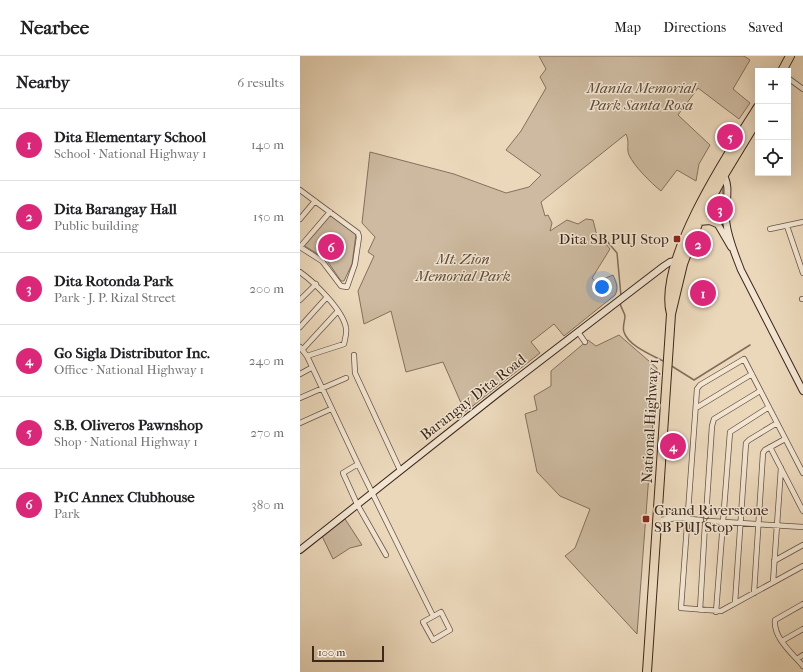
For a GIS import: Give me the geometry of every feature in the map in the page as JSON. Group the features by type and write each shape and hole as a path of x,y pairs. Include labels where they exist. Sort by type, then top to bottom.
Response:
{"highway":[{"path":"784,68 790,56"},
{"name":"National Highway 1","path":"671,314 668,304 673,275 713,193 721,173 755,112"},
{"name":"National Highway 1","path":"647,672 658,517 667,354 671,314 680,261 689,228 712,182 721,173 755,123"},
{"path":"699,221 710,220 717,223"}],"street":[{"path":"791,80 803,89"},
{"path":"721,173 727,183 726,220 734,252 741,270 803,391"},
{"path":"712,182 717,223 734,252"},
{"path":"300,190 354,229 359,237 355,264 347,287 341,286 322,261 300,247 330,212"},
{"path":"300,219 315,201"},
{"path":"770,230 803,222"},
{"path":"787,226 803,273"},
{"name":"Barangay Dita Road","path":"300,550 400,470 664,266 680,261"},
{"path":"664,266 668,265 673,275"},
{"path":"300,272 316,284 327,297 346,328 344,344 307,356"},
{"path":"300,300 316,284"},
{"path":"300,327 327,297"},
{"path":"337,312 302,348 433,616"},
{"path":"578,332 585,342"},
{"path":"354,355 355,373 400,470"},
{"path":"803,473 744,359 700,385 697,389 681,608 716,612 803,566"},
{"path":"300,374 311,368"},
{"path":"696,408 752,374"},
{"path":"300,398 346,378"},
{"path":"700,610 712,426 714,419 760,391"},
{"path":"716,612 730,432 769,407"},
{"path":"300,423 331,410"},
{"path":"735,603 746,444 749,440 777,423"},
{"path":"754,593 764,453 770,447 785,439"},
{"path":"770,447 803,511"},
{"path":"358,464 343,473 357,504 386,555"},
{"path":"773,582 781,468"},
{"path":"658,517 679,518 705,522 803,527"},
{"path":"774,561 803,545"},
{"path":"803,604 775,620 775,628 782,641 803,666"},
{"path":"441,612 450,630 433,640 423,622 433,616 441,612"},
{"path":"782,641 803,629"},
{"path":"797,659 803,655"}],"green space":[{"path":"539,56 744,56 750,60 733,89 750,103 739,119 698,88 678,115 710,145 699,164 696,181 677,170 661,191 652,184 631,159 628,152 628,140 626,134 541,202 545,216 548,215 552,223 550,231 567,220 578,224 586,219 593,220 596,232 610,249 592,278 596,282 613,275 617,285 617,290 615,295 564,336 554,324 531,342 540,353 465,412 443,362 406,372 391,311 364,324 358,291 374,256 368,252 375,237 362,223 370,152 454,174 506,193 529,187 541,175 506,150 521,131 546,88 540,77 546,69"},
{"path":"722,186 727,235 722,233 715,196"},
{"path":"329,212 356,234 352,264 344,281 341,281 326,259 303,245"},
{"path":"619,335 657,368 637,634 565,556 575,548 590,509 560,496 537,472 525,414 537,410 534,396 551,386 551,371 588,340 596,346"},
{"path":"345,519 362,545 350,548 333,559 322,536"}],"waterway":[{"path":"601,234 617,253 621,296"},
{"path":"620,302 625,316 623,328 626,337 642,350 665,362"},
{"path":"670,365 694,380 750,345"}],"place":[{"name":"S.B. Oliveros Pawnshop","path":"730,137"},
{"name":"Dita Rotonda Park","path":"720,209"},
{"name":"Dita SB PUJ Stop","path":"677,239"},
{"name":"Dita Barangay Hall","path":"698,244"},
{"name":"P1C Annex Clubhouse","path":"331,247"},
{"name":"Dita Elementary School","path":"703,293"},
{"name":"Go Sigla Distributor Inc.","path":"673,446"},
{"name":"Grand Riverstone SB PUJ Stop","path":"646,519"}],"park label":[{"name":"Manila Memorial Park Santa Rosa","path":"641,96"},
{"name":"Mt. Zion Memorial Park","path":"463,268"}]}
